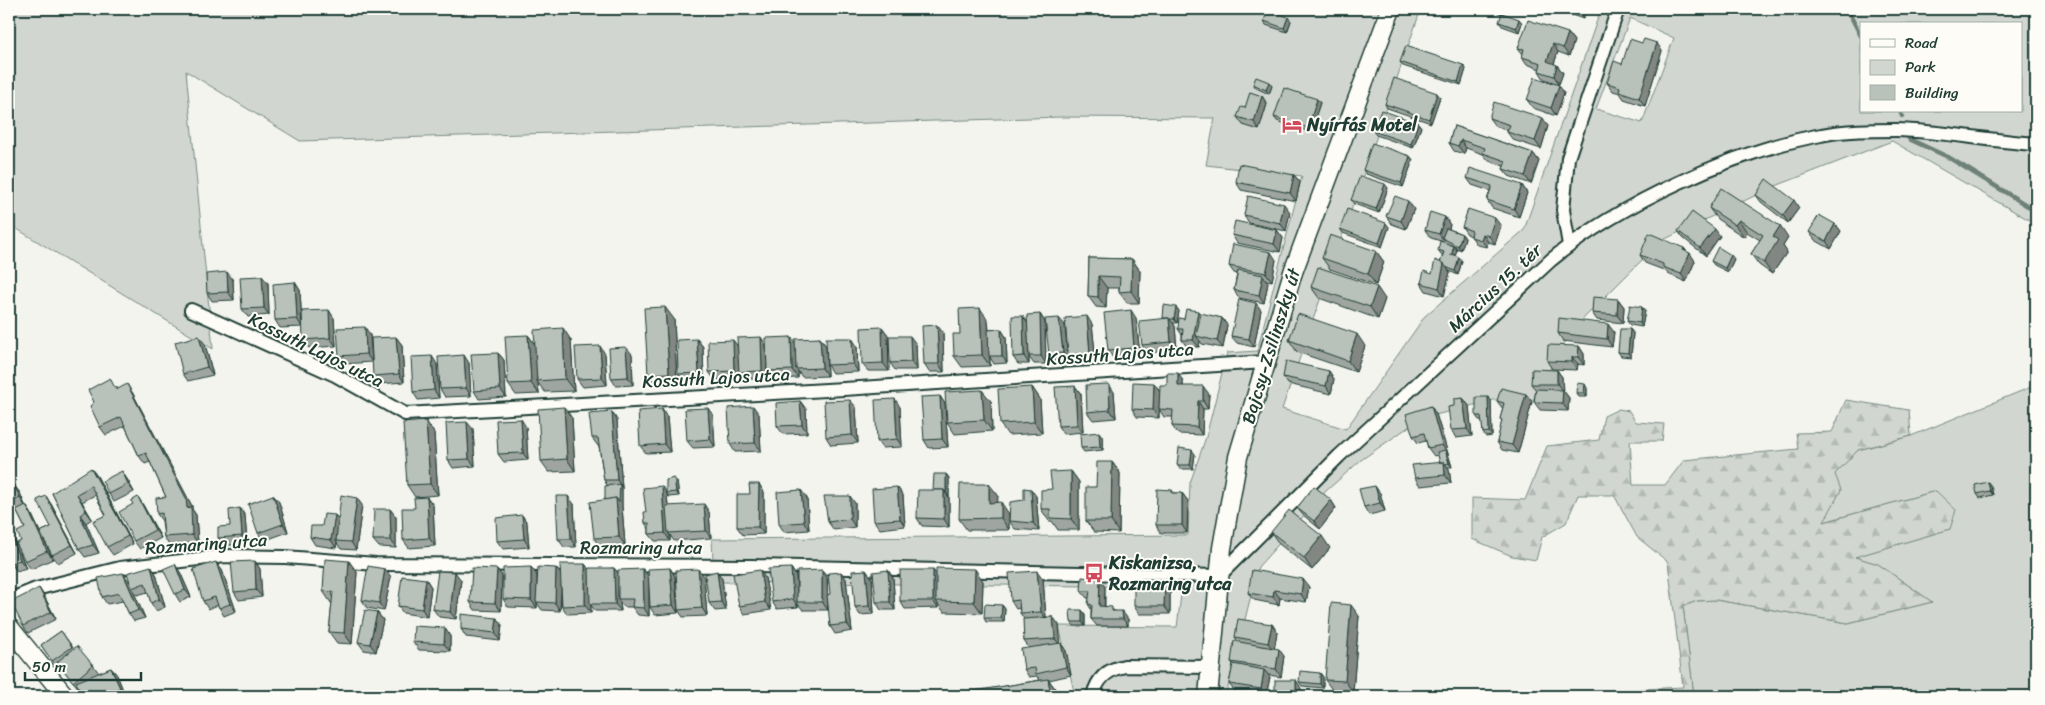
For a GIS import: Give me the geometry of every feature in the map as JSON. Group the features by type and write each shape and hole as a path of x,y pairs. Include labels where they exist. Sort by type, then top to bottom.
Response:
{"main road":[{"name":"Bajcsy-Zsilinszky út","path":"1208,696 1225,527 1238,457 1294,272 1391,9"},
{"path":"9,627 65,696"}],"street":[{"path":"1569,245 1563,210 1568,158 1618,9"},
{"name":"Március 15. tér","path":"1219,576 1339,456 1569,245 1649,198 1679,183 1769,147 1820,135 1859,131 1916,132 2036,144"},
{"name":"Kossuth Lajos utca","path":"191,310 335,375 405,414 1266,362"},
{"name":"Rozmaring utca","path":"9,600 36,589 120,568 198,558 243,556 285,557 376,564 752,566 1219,576"},
{"path":"1093,696 1100,679 1107,672 1115,668 1125,666 1211,668"}],"green space":[{"path":"9,9 1421,9 1282,409 1346,429 1425,316 1524,230 1601,9 2036,9 2036,224 1892,141 1773,187 1661,241 1571,331 1533,400 1493,400 1420,419 1361,460 1326,491 1258,567 1226,696 1075,696 1059,626 1177,627 1182,587 714,582 712,539 1188,535 1190,483 1206,437 1227,353 1257,351 1302,176 1206,165 1215,118 1062,117 300,141 186,71 213,349 9,224","holes":["1630,18 1674,38 1642,123 1596,109"]},
{"path":"2036,385 2036,696 1694,696 1683,606 1697,601 1716,600 1848,623 1932,602 1878,564 1854,557 1950,529 1936,491 1824,522 1834,474 1858,450 1911,436"},
{"path":"1846,400 1909,410 1911,436 1858,450 1835,474 1841,490 1824,522 1936,491 1956,510 1950,529 1855,557 1878,564 1932,602 1848,623 1716,600 1697,601 1683,606 1694,696 1614,696 1614,694 1625,690 1683,687 1668,562 1637,537 1614,495 1578,495 1566,523 1542,537 1536,560 1512,556 1472,539 1472,498 1525,500 1547,446 1599,440 1604,416 1619,409 1629,411 1636,422 1664,424 1662,441 1630,441 1633,485 1665,485 1684,460 1798,449 1796,433 1832,432"}],"building":[{"path":"1268,9 1288,17 1284,28 1264,21"},
{"path":"1502,13 1519,19 1516,28 1499,22"},
{"path":"1528,20 1568,33 1563,48 1553,44 1547,61 1557,65 1554,76 1539,71 1541,63 1522,57 1524,49 1518,48"},
{"path":"1630,39 1642,43 1644,39 1657,43 1639,98 1619,91 1620,87 1607,83 1614,61 1622,64"},
{"path":"1406,46 1463,65 1458,82 1400,62"},
{"path":"1256,77 1269,82 1266,90 1253,84"},
{"path":"1535,77 1559,85 1551,108 1527,100"},
{"path":"1394,78 1437,93 1429,119 1385,104"},
{"path":"1284,88 1317,99 1308,128 1274,117"},
{"path":"1250,92 1262,96 1254,122 1237,117 1241,107 1245,108"},
{"path":"1494,102 1543,118 1535,141 1507,132 1510,125 1489,118"},
{"path":"1381,110 1418,123 1411,144 1373,131"},
{"path":"1454,126 1533,153 1525,176 1503,169 1506,161 1483,153 1485,148 1461,140 1458,146 1449,143"},
{"path":"1372,143 1410,156 1401,183 1363,170"},
{"path":"1239,164 1294,175 1290,193 1236,182"},
{"path":"1470,168 1522,185 1514,209 1487,200 1492,186 1467,178"},
{"path":"1360,176 1385,184 1376,209 1351,200"},
{"path":"1766,179 1794,200 1783,215 1756,195"},
{"path":"1721,188 1780,226 1773,237 1778,240 1764,263 1751,254 1763,235 1739,220 1735,225 1709,208"},
{"path":"1248,196 1284,204 1280,223 1244,215"},
{"path":"1395,196 1408,201 1401,221 1386,216"},
{"path":"1347,209 1386,223 1379,243 1340,229"},
{"path":"1468,209 1495,218 1489,236 1483,234 1481,240 1471,237 1472,231 1462,227"},
{"path":"1430,212 1445,217 1439,234 1425,230"},
{"path":"1692,212 1715,229 1700,248 1678,231"},
{"path":"1819,215 1835,224 1826,241 1809,232"},
{"path":"1235,221 1277,230 1274,244 1232,235"},
{"path":"1446,228 1462,234 1458,246 1442,238"},
{"path":"1649,233 1684,248 1683,250 1690,253 1681,274 1663,267 1663,264 1640,255"},
{"path":"1330,235 1376,251 1368,274 1322,258"},
{"path":"1440,241 1454,246 1451,256 1452,254 1459,257 1455,271 1440,263 1444,252 1438,250"},
{"path":"1233,244 1271,252 1266,273 1229,266"},
{"path":"1718,247 1731,255 1725,268 1711,261"},
{"path":"1089,258 1132,259 1131,291 1119,292 1120,277 1098,276 1098,297 1088,296"},
{"path":"1435,260 1444,264 1439,288 1421,283 1424,271 1432,274"},
{"path":"1318,267 1377,287 1370,307 1311,287"},
{"path":"1238,270 1263,275 1259,295 1234,290"},
{"path":"227,272 228,292 207,293 206,274"},
{"path":"262,276 264,308 242,309 240,277"},
{"path":"295,282 297,319 275,320 273,284"},
{"path":"1593,297 1618,299 1617,315 1592,313"},
{"path":"1239,299 1256,303 1249,339 1231,336"},
{"path":"1164,305 1176,307 1174,319 1163,318"},
{"path":"1630,305 1642,307 1640,323 1627,321"},
{"path":"665,307 669,373 648,374 644,308"},
{"path":"980,308 982,355 954,356 953,334 960,334 959,309"},
{"path":"1186,309 1198,311 1193,340 1182,340 1183,329 1178,329 1179,318 1184,319"},
{"path":"329,310 330,338 303,340 302,311"},
{"path":"1131,310 1134,348 1108,350 1104,313"},
{"path":"1201,313 1222,318 1217,341 1196,336"},
{"path":"1040,314 1041,356 1029,356 1027,315"},
{"path":"1298,314 1357,334 1348,361 1289,340"},
{"path":"1012,316 1023,316 1024,356 1013,357"},
{"path":"1087,316 1090,354 1068,356 1065,318"},
{"path":"1059,318 1063,353 1049,354 1045,319"},
{"path":"1169,318 1171,342 1142,345 1139,321"},
{"path":"1559,318 1608,324 1607,339 1558,333"},
{"path":"937,325 939,364 924,364 922,326"},
{"path":"365,327 366,354 339,356 337,328"},
{"path":"882,327 883,363 862,364 861,328"},
{"path":"563,328 565,379 537,381 534,330"},
{"path":"1001,329 1002,356 989,356 988,330"},
{"path":"1620,329 1630,329 1628,353 1618,352"},
{"path":"528,335 531,383 508,384 505,336"},
{"path":"199,336 207,367 183,374 175,342"},
{"path":"889,336 910,336 911,362 890,363"},
{"path":"396,337 399,374 373,376 371,338"},
{"path":"761,337 762,371 739,372 737,338"},
{"path":"791,337 792,370 767,371 766,338"},
{"path":"820,338 822,368 796,369 795,339"},
{"path":"826,338 852,338 853,364 827,365"},
{"path":"697,339 699,373 678,374 677,340"},
{"path":"733,340 734,371 709,372 708,341"},
{"path":"1548,345 1579,346 1578,357 1572,357 1572,362 1547,361"},
{"path":"600,346 602,378 577,379 575,347"},
{"path":"626,347 628,377 611,378 609,348"},
{"path":"498,353 500,389 474,391 471,354"},
{"path":"464,355 466,388 440,389 438,357"},
{"path":"432,356 434,390 413,392 411,357"},
{"path":"1286,361 1329,371 1326,386 1283,377"},
{"path":"1532,369 1557,370 1557,384 1531,384"},
{"path":"1167,373 1178,373 1178,386 1203,386 1203,401 1198,401 1197,427 1172,426 1173,410 1159,409 1160,385 1167,385"},
{"path":"110,378 116,390 127,384 186,498 187,508 191,507 192,535 164,537 162,513 157,514 156,498 166,497 146,453 139,456 121,417 100,427 90,406 94,402 88,390"},
{"path":"1133,382 1154,383 1153,410 1132,409"},
{"path":"1577,383 1585,384 1584,393 1576,393"},
{"path":"1109,384 1110,410 1087,412 1086,385"},
{"path":"1075,386 1077,425 1058,426 1055,387"},
{"path":"1032,387 1034,422 1000,424 998,389"},
{"path":"1501,388 1526,394 1512,445 1497,442 1504,403 1497,401"},
{"path":"1536,389 1563,390 1562,403 1534,402"},
{"path":"982,390 984,420 947,422 945,392"},
{"path":"940,396 942,439 924,440 921,397"},
{"path":"1476,397 1488,397 1489,432 1483,433 1481,416 1476,416"},
{"path":"1463,398 1467,429 1451,430 1448,407 1454,406 1454,399"},
{"path":"895,399 897,439 877,441 875,400"},
{"path":"850,400 852,435 826,437 824,401"},
{"path":"800,401 802,425 777,426 776,403"},
{"path":"753,406 755,443 730,444 728,408"},
{"path":"1431,406 1442,445 1428,448 1424,433 1413,436 1406,414"},
{"path":"564,407 567,459 541,461 538,409"},
{"path":"708,408 710,439 687,441 685,409"},
{"path":"662,409 664,444 640,446 638,411"},
{"path":"612,412 617,480 604,480 598,438 592,438 589,414"},
{"path":"521,419 523,453 498,454 496,420"},
{"path":"426,421 430,484 407,485 403,423"},
{"path":"467,422 469,459 448,460 446,423"},
{"path":"1099,432 1100,447 1081,448 1080,434"},
{"path":"1179,448 1192,450 1190,465 1177,465"},
{"path":"1445,450 1449,463 1445,464 1440,462 1437,452"},
{"path":"1097,462 1112,462 1111,521 1086,521 1086,487 1096,487"},
{"path":"1444,462 1445,475 1415,478 1412,465"},
{"path":"91,468 128,536 107,547 93,521 106,515 91,486 77,494 86,511 80,515 93,545 79,549 52,493"},
{"path":"122,471 128,484 109,494 102,481"},
{"path":"1071,471 1071,519 1050,518 1050,509 1041,509 1041,490 1052,489 1050,472"},
{"path":"934,474 946,474 946,493 944,490 933,490"},
{"path":"674,478 676,492 666,493 666,480"},
{"path":"1988,482 1990,491 1977,494 1975,485"},
{"path":"620,484 619,502 616,498 605,500 605,486"},
{"path":"749,484 759,484 758,527 737,527 737,494 750,494"},
{"path":"960,484 989,484 989,503 1001,502 1001,518 959,519"},
{"path":"14,485 20,498 9,503 9,487"},
{"path":"662,486 665,533 649,534 649,523 645,523 644,512 646,512 643,488"},
{"path":"1314,486 1331,500 1314,521 1297,508"},
{"path":"1375,486 1380,503 1364,507 1359,489"},
{"path":"897,487 900,519 874,521 872,489"},
{"path":"1024,488 1031,489 1033,523 1009,521 1010,502 1024,500"},
{"path":"1157,489 1172,490 1172,493 1182,493 1182,525 1156,525"},
{"path":"801,490 804,522 779,524 777,492"},
{"path":"918,490 944,490 944,519 917,518"},
{"path":"273,495 283,524 258,533 248,504"},
{"path":"341,495 357,498 351,542 336,541"},
{"path":"46,496 72,545 52,555 40,532 51,527 37,500"},
{"path":"556,496 568,496 571,539 558,539"},
{"path":"824,496 850,496 850,519 828,522"},
{"path":"138,497 155,530 134,541 119,512 133,504 131,501"},
{"path":"427,497 429,538 403,540 402,508 415,508 414,498"},
{"path":"616,498 619,537 594,538 590,502"},
{"path":"704,504 706,531 668,533 666,506"},
{"path":"26,505 47,551 25,561 16,543 21,541 17,532 25,528 16,510"},
{"path":"240,508 242,536 218,538 218,527 230,526 229,510"},
{"path":"374,509 390,509 391,540 373,540"},
{"path":"1289,510 1322,536 1304,558 1271,532"},
{"path":"324,514 335,515 331,540 310,537 311,526 322,526"},
{"path":"522,515 524,539 497,541 496,518"},
{"path":"9,532 20,560 11,563 9,557"},
{"path":"325,559 349,561 344,633 329,632 333,592 323,591"},
{"path":"255,561 256,590 234,592 231,562"},
{"path":"216,562 230,604 219,608 215,597 203,601 193,569"},
{"path":"175,564 185,590 175,594 163,569"},
{"path":"560,564 585,564 585,605 562,606"},
{"path":"151,566 159,599 151,603 145,583 132,588 127,573"},
{"path":"368,566 385,569 379,603 362,600"},
{"path":"531,567 531,600 503,599 503,568"},
{"path":"538,567 556,568 555,603 536,602"},
{"path":"472,568 497,569 495,603 470,602"},
{"path":"589,568 614,568 615,604 590,604"},
{"path":"670,568 673,605 650,607 648,569"},
{"path":"791,568 793,599 772,602 768,569"},
{"path":"936,568 975,569 974,602 936,601"},
{"path":"643,569 644,608 632,607 633,599 618,599 618,570"},
{"path":"698,569 702,608 678,610 676,570"},
{"path":"760,570 765,602 739,606 733,574"},
{"path":"822,570 822,602 797,602 797,571"},
{"path":"866,570 869,606 855,607 852,571"},
{"path":"888,570 890,602 876,602 873,572"},
{"path":"900,570 933,570 933,601 900,601"},
{"path":"1252,570 1303,579 1301,594 1274,590 1273,597 1248,593"},
{"path":"438,571 455,572 450,612 433,609"},
{"path":"717,571 721,602 709,603 705,574"},
{"path":"1037,571 1041,612 1020,613 1019,600 1011,601 1009,573"},
{"path":"841,572 847,624 830,626 827,595 830,594 828,573"},
{"path":"123,573 139,610 129,614 119,593 102,597 98,578"},
{"path":"402,576 426,579 422,609 398,606"},
{"path":"1082,577 1100,579 1099,606 1112,607 1112,611 1122,611 1123,619 1091,619 1092,605 1088,604 1090,591 1081,591"},
{"path":"1134,579 1165,579 1164,606 1134,606"},
{"path":"39,588 51,612 23,626 11,602"},
{"path":"1331,603 1351,605 1345,681 1325,680"},
{"path":"985,604 1002,605 1001,618 984,618"},
{"path":"365,610 377,612 370,644 358,642"},
{"path":"1070,610 1082,610 1082,622 1071,622"},
{"path":"461,614 497,618 495,633 461,629"},
{"path":"1053,617 1055,639 1024,641 1023,619"},
{"path":"1238,619 1272,624 1268,643 1235,637"},
{"path":"414,626 445,628 444,644 413,642"},
{"path":"61,631 72,647 52,661 41,645"},
{"path":"1234,641 1279,649 1276,669 1231,662"},
{"path":"1061,643 1066,667 1036,674 1035,668 1024,669 1021,649"},
{"path":"77,646 93,665 73,682 57,662"},
{"path":"1233,664 1264,670 1261,689 1229,684"},
{"path":"111,668 120,688 99,696 82,696 76,682"},
{"path":"1300,671 1320,673 1320,684 1299,682"},
{"path":"1048,679 1051,696 949,696 949,695"},
{"path":"1275,680 1296,680 1296,696 1275,696"}],"waterway":[{"path":"1847,9 1860,34"},
{"path":"1900,112 1902,116"},
{"path":"1909,139 1948,157 2036,211"}],"place":[{"name":"Nyírfás Motel","path":"1292,125"},
{"name":"Kiskanizsa, Rozmaring utca","path":"1094,573"}]}
